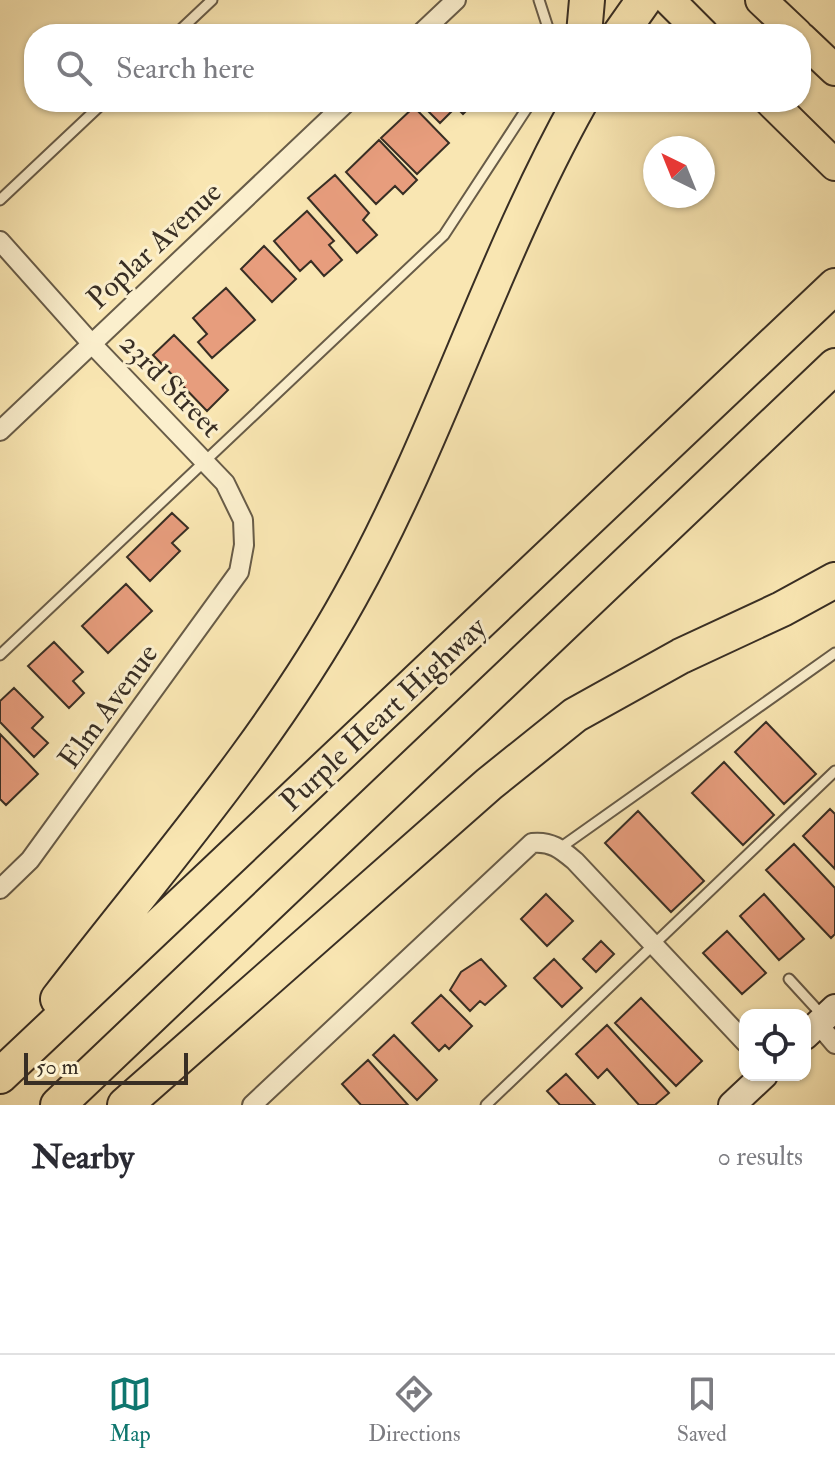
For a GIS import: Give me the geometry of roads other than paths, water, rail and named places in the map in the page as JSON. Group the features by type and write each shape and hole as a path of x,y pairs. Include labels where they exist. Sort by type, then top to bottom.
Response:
{"highway":[{"path":"585,24 587,0"},
{"path":"627,24 644,0"},
{"path":"560,139 567,112"},
{"path":"0,1074 212,804 282,707 350,598 408,485 501,264 575,112"},
{"name":"Purple Heart Highway","path":"0,1074 835,286"},
{"name":"Purple Heart Highway","path":"58,1105 835,366"},
{"path":"125,1105 477,794 575,715 681,656 782,609 835,580"}],"main road":[{"path":"669,0 693,24"},
{"path":"761,0 786,24"},
{"path":"811,47 835,70"},
{"path":"781,112 835,165"},
{"path":"732,1105 758,1081"}],"street":[{"path":"431,24 456,0"},
{"name":"Poplar Avenue","path":"0,431 336,112"},
{"name":"23rd Street","path":"0,241 91,343 225,483 243,520 244,545"},
{"name":"Elm Avenue","path":"0,889 30,860 239,572 244,545"},
{"path":"252,1105 532,843 553,845 575,861 739,1036"}],"lane":[{"path":"187,24 212,0"},
{"path":"539,0 547,24"},
{"path":"0,200 93,112"},
{"path":"0,655 444,235 524,112"},
{"path":"553,845 835,653"},
{"path":"486,1105 835,771"},
{"path":"789,979 824,1026"}]}
